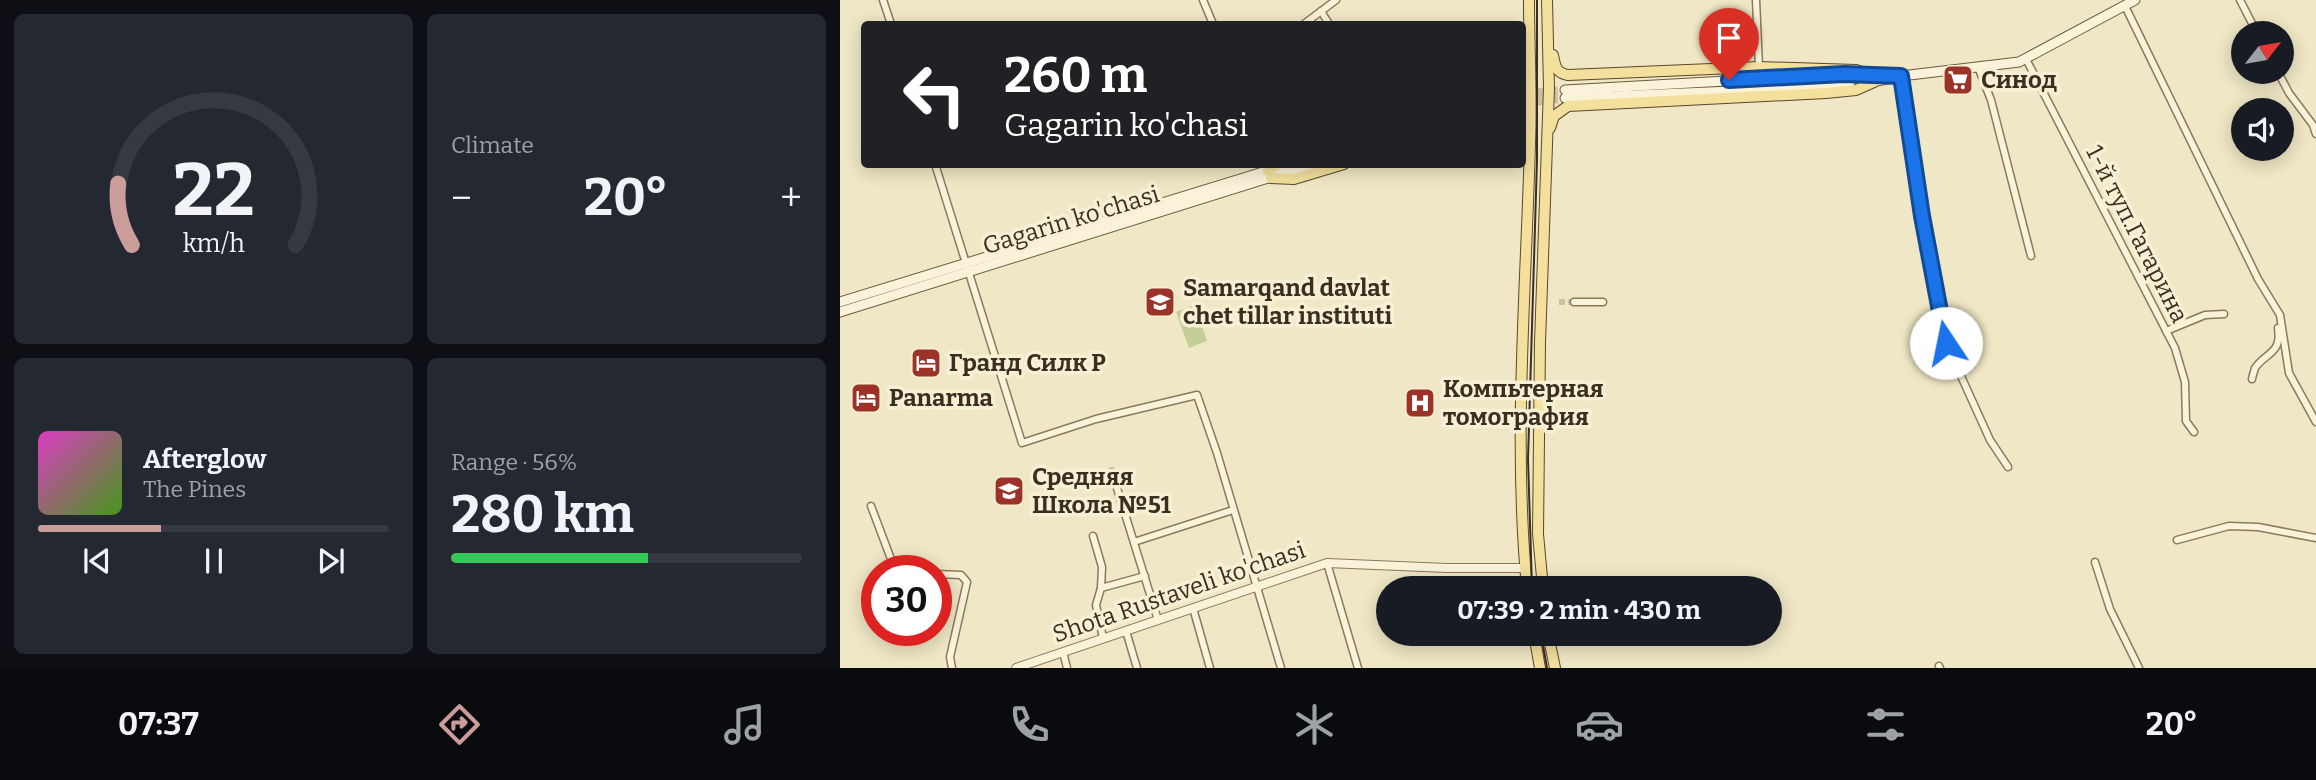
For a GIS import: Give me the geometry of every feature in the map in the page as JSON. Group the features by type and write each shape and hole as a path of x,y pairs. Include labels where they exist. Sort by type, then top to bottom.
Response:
{"main road":[{"path":"1525,576 1519,459 1530,140 1529,0"},
{"path":"1542,576 1538,534 1547,143 1547,0"},
{"path":"1565,94 1845,87 1872,78 2019,62 2135,0"},
{"path":"1548,28 1555,67 1563,74 1759,67 1856,70 1872,78"},
{"path":"1526,57 1529,46"},
{"path":"1547,143 1554,116 1568,106 1826,93 1856,90 1872,78"},
{"path":"1526,129 1530,140"},
{"name":"Gagarin ko'chasi","path":"840,312 968,267 1268,171 1287,168"},
{"path":"1268,171 1294,178 1329,168"},
{"path":"1525,261 1543,262"},
{"name":"Gagarin ko'chasi","path":"840,302 968,267"},
{"path":"1536,646 1540,668"},
{"path":"1550,646 1555,668"}],"street":[{"path":"883,0 890,21"},
{"path":"1203,0 1212,21"},
{"path":"1308,21 1336,0"},
{"path":"1756,0 1759,67"},
{"path":"2240,0 2251,21"},
{"path":"2125,6 2277,317 2279,336 2275,350 2255,368 2252,379"},
{"path":"1321,11 1327,21"},
{"name":"1-й туп.Гагарина","path":"2025,59 2175,348 2185,382 2186,421 2194,432"},
{"path":"1978,67 1991,100 2031,257"},
{"path":"1901,76 1922,216 1946,343 1990,440 2008,467"},
{"path":"2284,84 2313,125 2316,134"},
{"path":"936,168 1022,443 1097,419 1197,395 1281,668"},
{"path":"2258,279 2280,315 2289,373 2316,422"},
{"path":"1574,302 1603,302"},
{"path":"2166,331 2205,315 2224,314"},
{"path":"1112,472 1158,620"},
{"path":"871,506 889,555"},
{"path":"1134,542 1203,522 1233,510"},
{"path":"2177,540 2229,526 2258,527 2316,538"},
{"path":"1093,536 1101,559 1101,588 1096,605 1103,638"},
{"path":"2095,562 2110,609 2139,668"},
{"path":"1327,563 1358,668"},
{"name":"Shota Rustaveli ko'chasi","path":"1016,668 1327,563 1524,568"},
{"path":"952,575 961,575 967,582 950,657 952,668"},
{"path":"1101,588 1145,576"},
{"path":"1193,608 1210,668"},
{"path":"1126,631 1137,668"},
{"path":"1063,652 1067,668"}],"green space":[{"path":"1195,305 1207,341 1189,348 1176,312"}],"tunnel":[{"path":"1526,94 1565,90"},
{"path":"1526,103 1565,98"},
{"path":"1559,302 1574,302"}],"tram line":[{"path":"1532,576 1528,459 1537,160 1537,0"},
{"path":"1543,646 1547,668"}],"place":[{"name":"Синод","path":"1958,80"},
{"name":"Samarqand davlat chet tillar instituti","path":"1160,302"},
{"name":"Гранд Силк Р","path":"926,363"},
{"name":"Panarma","path":"866,398"},
{"name":"Компьтерная томография","path":"1420,403"},
{"name":"Средняя Школа №51","path":"1009,491"}],"route":[{"path":"1729,80 1844,74 1901,76 1922,216 1946,343"}]}
